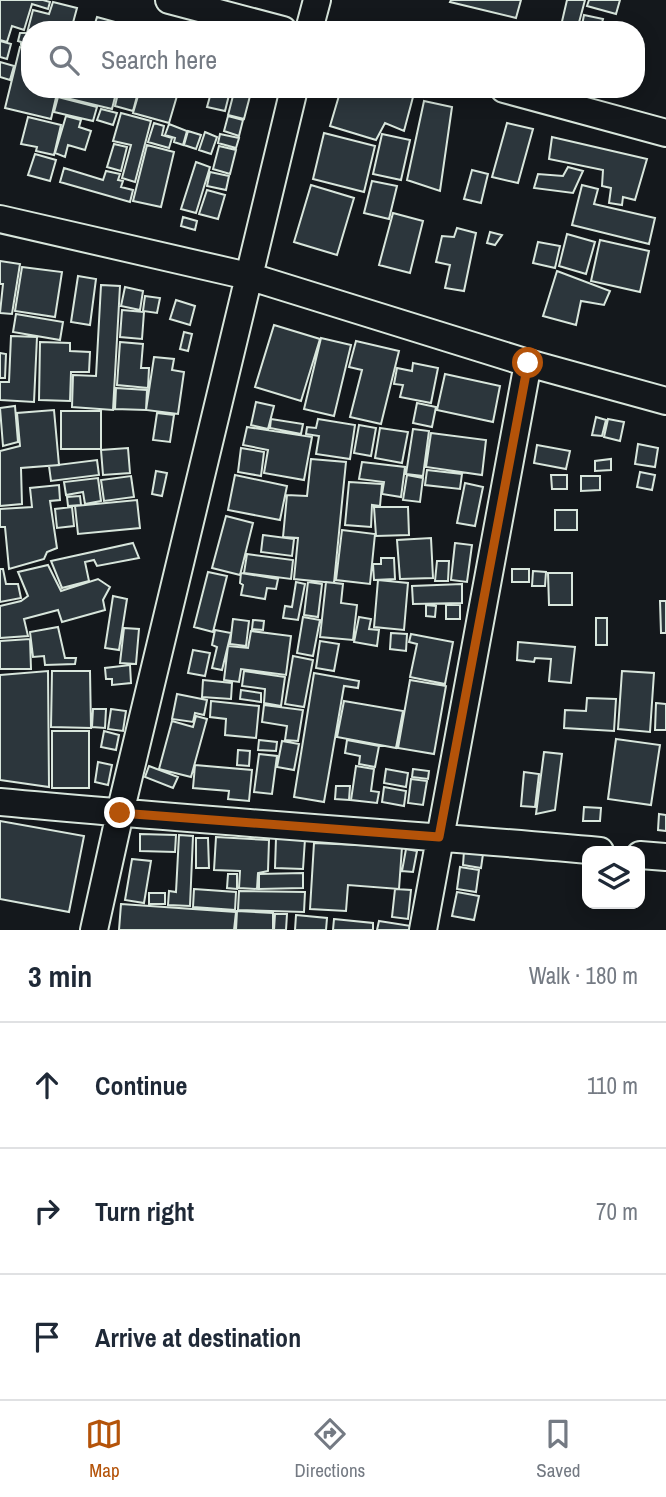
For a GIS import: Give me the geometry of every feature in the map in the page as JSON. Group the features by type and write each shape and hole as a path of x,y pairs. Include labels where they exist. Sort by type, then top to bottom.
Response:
{"street":[{"path":"169,0 249,21"},
{"path":"311,21 317,0"},
{"path":"94,930 292,98"},
{"path":"537,98 666,133"},
{"path":"0,219 248,276 528,363 666,401"},
{"path":"423,930 528,363"},
{"path":"0,802 582,849"},
{"path":"645,855 666,857"}],"building":[{"path":"0,0 50,2 48,9 32,4 27,21 21,21 21,29 12,26 7,42 0,40"},
{"path":"521,0 516,18 450,2"},
{"path":"567,0 585,0 579,21 562,21"},
{"path":"589,0 620,0 616,14 587,6"},
{"path":"53,2 77,8 73,21 30,21 33,10 49,14"},
{"path":"584,15 603,19 602,21 583,21"},
{"path":"97,17 111,21 96,21"},
{"path":"0,41 11,44 7,59 0,57"},
{"path":"21,47 21,98 56,98 51,119 5,108"},
{"path":"0,62 14,66 10,80 0,77"},
{"path":"58,98 97,107 93,121 54,112"},
{"path":"66,98 115,98 112,109"},
{"path":"117,98 137,98 133,111 115,106"},
{"path":"137,98 176,98 169,123 133,113"},
{"path":"210,98 228,98 225,111 207,107"},
{"path":"232,98 249,98 244,119 228,115"},
{"path":"338,98 413,98 404,131 385,123 376,140 330,126"},
{"path":"424,101 452,107 440,191 407,180"},
{"path":"101,109 117,113 113,125 97,120"},
{"path":"121,113 151,121 135,182 122,178 131,145 113,141"},
{"path":"66,116 81,120 79,127 91,131 85,150 68,145 65,157 55,153"},
{"path":"228,116 243,120 239,136 224,131"},
{"path":"28,117 61,125 54,155 36,151 37,147 21,144"},
{"path":"154,123 164,126 162,135 172,138 169,148 148,142"},
{"path":"507,123 533,129 518,183 492,177"},
{"path":"169,124 187,131 183,145 174,142 175,138 165,135"},
{"path":"188,131 201,135 196,149 184,145"},
{"path":"205,132 217,137 211,154 199,150"},
{"path":"324,133 375,146 364,192 313,179"},
{"path":"220,134 239,138 236,148 218,143"},
{"path":"382,134 410,140 401,180 373,174"},
{"path":"552,137 647,159 635,200 623,197 622,205 609,203 611,188 602,186 603,170 549,159"},
{"path":"114,144 127,147 121,171 107,167"},
{"path":"147,145 174,152 161,207 133,201"},
{"path":"219,146 236,150 230,174 213,169"},
{"path":"35,154 56,160 50,181 28,175"},
{"path":"196,162 210,167 196,213 181,209"},
{"path":"568,167 583,171 573,193 534,188 538,174 563,176"},
{"path":"64,168 103,180 106,171 120,174 118,180 123,181 121,187 133,190 130,202 60,182"},
{"path":"472,170 488,174 481,203 464,199"},
{"path":"210,172 229,176 226,190 207,186"},
{"path":"372,181 397,186 389,219 364,213"},
{"path":"311,185 354,198 337,255 294,242"},
{"path":"582,185 598,189 594,204 655,218 649,244 572,225"},
{"path":"207,190 225,195 218,219 199,214"},
{"path":"393,213 423,221 410,273 379,265"},
{"path":"183,217 197,221 195,230 181,226"},
{"path":"457,228 476,233 464,291 445,288 450,265 436,262 442,236 454,237"},
{"path":"490,232 502,235 495,245 487,243"},
{"path":"567,234 595,242 586,274 559,266"},
{"path":"600,240 649,251 640,292 591,281"},
{"path":"538,242 560,246 555,268 533,263"},
{"path":"0,261 20,264 12,314 0,313 3,284 0,284"},
{"path":"22,267 62,272 55,317 15,311"},
{"path":"557,271 610,291 604,305 581,301 576,325 543,316"},
{"path":"78,276 96,279 90,325 71,322"},
{"path":"101,285 120,286 113,410 72,407 73,375 96,376"},
{"path":"125,287 143,291 140,310 121,306"},
{"path":"145,296 160,298 157,313 143,311"},
{"path":"176,300 195,306 190,325 170,319"},
{"path":"122,310 144,312 142,339 120,337"},
{"path":"16,314 63,322 60,340 13,332"},
{"path":"274,325 320,339 301,401 255,387"},
{"path":"184,332 192,334 188,351 180,349"},
{"path":"11,336 37,337 34,402 0,400 0,382 9,382"},
{"path":"321,338 351,345 334,416 304,409"},
{"path":"356,341 399,351 381,424 350,417 362,370 349,367"},
{"path":"40,342 70,343 70,351 90,352 89,372 71,372 70,401 39,400"},
{"path":"120,342 143,344 141,368 149,368 148,388 117,385"},
{"path":"0,353 6,354 5,378 0,378"},
{"path":"154,357 174,359 172,370 184,372 178,414 146,410"},
{"path":"413,363 438,368 431,403 400,397 403,385 394,384 397,368 412,371"},
{"path":"445,374 500,386 493,422 437,410"},
{"path":"116,388 147,390 146,410 115,409"},
{"path":"256,402 274,406 268,429 251,425"},
{"path":"417,403 436,407 432,427 413,423"},
{"path":"15,406 18,442 3,446 0,408"},
{"path":"54,410 59,465 21,468 22,504 0,506 0,451 20,446 17,413"},
{"path":"61,411 101,411 101,449 61,449"},
{"path":"157,413 174,415 170,442 153,440"},
{"path":"596,417 606,420 602,436 592,435"},
{"path":"271,419 303,424 301,434 270,428"},
{"path":"318,419 355,425 350,459 316,454 319,436 306,434 307,427 316,428"},
{"path":"608,419 624,422 620,441 604,437"},
{"path":"359,425 376,428 371,456 354,453"},
{"path":"247,427 312,437 304,480 264,473 268,450 243,445"},
{"path":"380,428 408,432 402,463 375,458"},
{"path":"413,429 429,431 423,476 406,474"},
{"path":"431,433 486,440 482,475 426,467"},
{"path":"638,444 658,448 655,467 635,464"},
{"path":"537,445 570,451 566,469 534,463"},
{"path":"128,448 130,473 103,475 101,450"},
{"path":"241,448 264,452 261,476 238,472"},
{"path":"311,459 346,462 334,583 294,579 298,538 283,537 287,495 307,496"},
{"path":"611,459 611,470 595,471 595,461"},
{"path":"97,460 99,475 51,481 49,466"},
{"path":"362,462 405,467 401,497 382,494 384,482 359,479"},
{"path":"427,470 462,474 460,489 425,485"},
{"path":"156,471 167,473 162,496 152,494"},
{"path":"640,472 655,475 652,490 637,487"},
{"path":"235,475 287,486 280,520 228,510"},
{"path":"407,475 423,478 420,502 403,500"},
{"path":"551,475 567,475 567,489 552,489"},
{"path":"131,476 134,497 104,501 101,480"},
{"path":"581,476 600,476 600,490 581,491"},
{"path":"98,478 101,501 85,504 83,492 66,495 64,482"},
{"path":"349,482 382,484 380,506 372,505 371,527 345,525"},
{"path":"465,483 483,487 475,526 457,523"},
{"path":"59,485 60,500 50,501 57,548 47,552 44,559 9,569 5,527 0,527 0,509 32,507 30,488"},
{"path":"80,496 81,505 68,506 67,497"},
{"path":"137,500 140,528 78,534 75,506"},
{"path":"72,507 74,526 57,528 55,509"},
{"path":"374,507 408,507 409,535 376,536"},
{"path":"555,510 577,510 577,530 555,530"},
{"path":"226,516 253,523 240,575 212,568"},
{"path":"342,530 375,534 370,584 336,580"},
{"path":"263,535 294,539 292,556 261,552"},
{"path":"431,538 433,578 400,579 397,540"},
{"path":"133,543 139,558 97,566 94,560 85,562 89,581 62,588 51,561"},
{"path":"455,543 472,545 467,582 451,580"},
{"path":"247,554 293,560 291,579 244,573"},
{"path":"381,558 394,558 395,579 374,580 373,564 381,564"},
{"path":"437,561 449,561 448,581 435,581"},
{"path":"48,565 61,591 98,579 110,587 103,600 105,610 62,622 58,610 24,619 28,636 0,638 0,606 21,601 28,596 18,572"},
{"path":"0,569 3,569 6,584 18,584 21,598 0,602"},
{"path":"512,569 529,569 529,582 512,582"},
{"path":"533,571 546,572 545,586 532,586"},
{"path":"208,572 227,576 213,632 194,627"},
{"path":"241,573 278,579 276,589 267,588 265,599 241,595"},
{"path":"548,573 572,573 572,605 549,605"},
{"path":"378,580 408,583 404,630 374,627"},
{"path":"296,582 305,584 298,620 283,618 285,606 292,607"},
{"path":"308,582 322,584 318,617 304,615"},
{"path":"326,582 343,584 341,603 357,605 353,640 320,637"},
{"path":"462,584 462,603 413,604 412,586"},
{"path":"113,596 127,599 119,650 105,648"},
{"path":"660,601 666,601 666,633 661,633"},
{"path":"426,605 436,606 435,617 426,616"},
{"path":"446,605 460,605 460,619 446,619"},
{"path":"303,617 320,620 313,656 297,653"},
{"path":"359,617 371,619 369,629 379,630 377,646 354,642"},
{"path":"596,618 607,618 607,645 596,645"},
{"path":"233,619 249,621 246,646 230,644"},
{"path":"253,620 264,621 263,630 252,629"},
{"path":"58,627 65,658 76,658 75,664 45,665 44,656 33,657 30,632"},
{"path":"124,628 139,629 136,664 120,663"},
{"path":"215,630 231,633 222,670 212,668 217,647 212,645"},
{"path":"251,631 291,636 286,675 241,669 239,682 224,680 228,646 248,648"},
{"path":"391,633 407,634 406,651 390,649"},
{"path":"411,634 453,642 445,684 410,677 417,644 409,642"},
{"path":"30,639 31,669 0,669 0,641"},
{"path":"320,641 339,644 334,671 316,668"},
{"path":"518,642 575,647 571,683 549,681 551,659 535,658 534,662 517,660"},
{"path":"193,650 210,653 205,676 188,673"},
{"path":"293,656 313,660 304,707 285,704"},
{"path":"130,665 131,683 112,685 112,679 106,679 105,668"},
{"path":"48,671 49,787 0,780 0,675"},
{"path":"52,671 90,671 91,728 51,727"},
{"path":"244,671 285,677 281,706 264,703 265,689 242,686"},
{"path":"622,671 654,673 650,732 618,729"},
{"path":"314,673 359,681 358,688 344,686 324,802 294,797"},
{"path":"203,680 232,683 231,699 202,697"},
{"path":"410,680 446,686 434,754 398,748"},
{"path":"241,690 261,693 261,702 240,699"},
{"path":"177,694 207,700 204,715 195,713 193,722 172,719"},
{"path":"587,698 616,699 614,731 564,728 565,710 586,711"},
{"path":"211,701 259,706 256,738 225,735 226,719 210,717"},
{"path":"344,701 403,711 396,748 337,737"},
{"path":"656,703 666,704 666,730 655,730"},
{"path":"264,705 303,710 298,741 285,740 287,726 262,722"},
{"path":"93,709 106,709 105,728 92,727"},
{"path":"111,709 126,711 123,731 108,729"},
{"path":"196,716 207,719 191,777 159,769 172,721 193,727"},
{"path":"52,731 89,731 89,788 52,788"},
{"path":"104,731 119,735 116,750 101,747"},
{"path":"616,739 660,745 651,805 608,799"},
{"path":"259,740 277,742 276,751 258,750"},
{"path":"347,740 379,746 375,767 359,764 360,756 345,753"},
{"path":"282,741 299,744 294,770 277,767"},
{"path":"238,750 250,751 249,766 237,765"},
{"path":"544,752 562,754 555,810 536,814"},
{"path":"259,754 277,756 272,794 254,792"},
{"path":"98,762 112,765 108,785 95,782"},
{"path":"195,765 252,770 249,801 228,799 229,791 193,788"},
{"path":"149,766 178,777 173,788 145,777"},
{"path":"356,766 374,769 371,791 379,792 377,803 351,800"},
{"path":"386,769 408,773 406,787 384,783"},
{"path":"413,769 429,771 428,779 412,777"},
{"path":"524,772 539,774 535,807 521,806"},
{"path":"411,779 427,781 423,805 408,803"},
{"path":"336,786 350,786 349,800 335,799"},
{"path":"384,787 406,791 404,806 382,802"},
{"path":"584,807 601,808 600,821 583,821"},
{"path":"659,814 666,815 666,831 658,830"},
{"path":"0,821 84,836 69,912 0,899"},
{"path":"140,834 176,835 175,852 140,851"},
{"path":"179,835 193,836 190,906 168,905 169,891 176,892"},
{"path":"216,837 269,840 268,871 258,873 257,889 239,888 240,871 214,870"},
{"path":"196,838 208,838 209,868 196,868"},
{"path":"276,838 305,839 303,869 275,868"},
{"path":"314,843 402,847 399,889 348,885 346,911 310,909"},
{"path":"406,849 417,851 413,872 402,871"},
{"path":"464,851 483,854 481,868 463,865"},
{"path":"132,859 151,861 144,903 125,900"},
{"path":"460,867 479,870 476,892 457,889"},
{"path":"303,873 303,888 259,889 259,874"},
{"path":"228,874 237,874 237,889 227,888"},
{"path":"194,889 236,892 235,910 193,907"},
{"path":"395,889 411,890 408,919 392,917"},
{"path":"239,891 305,892 304,912 238,910"},
{"path":"457,892 479,896 474,920 452,916"},
{"path":"149,893 165,893 165,904 149,904"},
{"path":"121,904 236,912 234,930 119,930"},
{"path":"237,911 273,913 273,930 236,930"},
{"path":"275,914 287,914 286,930 274,930"},
{"path":"296,915 327,918 326,930 295,930"},
{"path":"334,919 373,923 373,930 333,930"},
{"path":"379,921 411,926 410,930 377,930"}],"route":[{"path":"120,813 439,837 528,363"}]}
